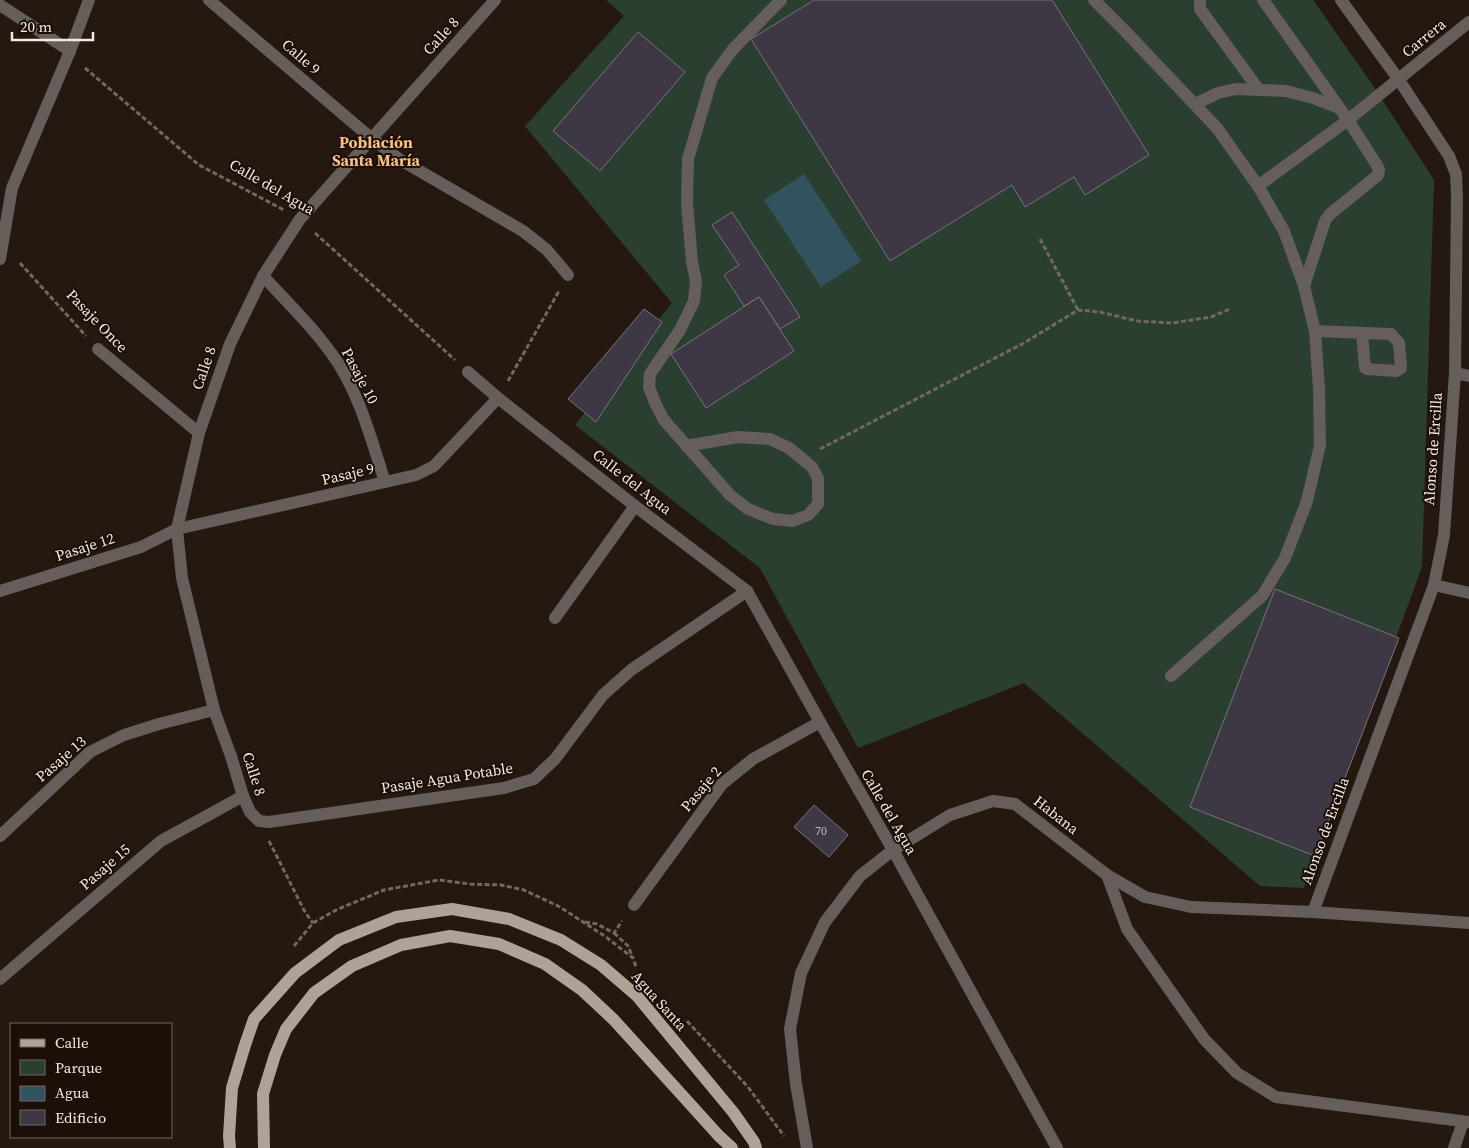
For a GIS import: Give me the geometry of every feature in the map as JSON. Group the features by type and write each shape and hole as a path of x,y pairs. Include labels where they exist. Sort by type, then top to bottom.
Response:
{"main road":[{"name":"Agua Santa","path":"230,1148 228,1136 232,1088 254,1019 295,973 339,940 396,917 452,909 509,919 560,940 601,965 637,996 734,1112 756,1148"},
{"path":"264,1148 263,1094 275,1056 286,1029 314,993 352,966 401,944 450,936 499,944 545,964 582,990 614,1020 732,1148"}],"street":[{"path":"0,259 12,188 70,51 89,0"},
{"name":"Calle 9","path":"210,0 371,138"},
{"name":"Calle 8","path":"259,821 250,812 243,796 214,710 182,578 177,529 199,433 230,344 262,276 300,219 495,0"},
{"path":"686,446 738,437 770,439 789,448 812,467 818,478 818,504 808,515 793,521 773,519 748,509 730,496 686,446 664,420 649,387 650,374 680,330 694,301 696,281 692,262 687,203 688,159 712,78 733,49 781,0"},
{"path":"1094,0 1195,104 1216,128 1258,186 1284,231 1304,286 1315,331 1320,445 1307,502 1285,558 1262,596 1170,676"},
{"path":"1200,0 1200,9 1259,90"},
{"path":"1263,0 1348,120 1379,170 1378,175 1329,215 1325,221 1304,286"},
{"name":"Alonso de Ercilla","path":"1312,912 1434,585 1444,535 1455,373 1456,174 1449,156 1399,80 1342,0"},
{"path":"0,5 70,51"},
{"name":"Carrera","path":"1258,186 1348,120 1469,22"},
{"path":"1195,104 1218,93 1236,89 1286,91 1313,98 1340,109"},
{"path":"371,138 399,159 523,231 547,250 568,275"},
{"name":"Pasaje 10","path":"262,276 310,326 339,364 357,398 385,482"},
{"path":"1315,331 1362,333"},
{"name":"Pasaje Once","path":"98,349 199,433"},
{"name":"Calle del Agua","path":"468,372 498,398 635,506 748,591 1057,1148"},
{"path":"1455,373 1469,376"},
{"name":"Pasaje 9","path":"177,529 416,475 434,466 498,398"},
{"path":"555,618 635,506"},
{"name":"Pasaje 12","path":"0,591 141,547 177,529"},
{"path":"1434,585 1469,593"},
{"name":"Pasaje Agua Potable","path":"259,821 269,822 504,788 534,779 555,760 602,695 631,670 748,591"},
{"name":"Pasaje 13","path":"0,836 90,752 124,735 214,710"},
{"name":"Pasaje 2","path":"634,905 722,784 753,759 820,722"},
{"name":"Pasaje 15","path":"0,979 160,841 243,796"},
{"name":"Habana","path":"808,1148 796,1084 790,1029 801,973 825,922 860,876 892,850 950,815 993,801 1015,804 1107,875 1145,897 1191,907 1312,912 1469,924"},
{"path":"1107,875 1127,930 1204,1039 1237,1073 1276,1097 1466,1122 1454,1148"}],"path":[{"name":"Calle del Agua","path":"70,51 88,72 200,165 300,219 468,372"},
{"path":"1040,239 1078,310"},
{"name":"Pasaje Once","path":"3,244 98,349"},
{"path":"498,398 568,275"},
{"path":"801,459 1024,343 1078,310 1100,312 1136,322 1172,323 1211,317 1230,309"},
{"path":"259,821 305,912 313,923"},
{"path":"289,953 313,923 336,910 384,890 439,880 524,890 560,906 633,958"},
{"path":"614,933 634,905"},
{"path":"582,921 597,924 614,933 628,946 636,968 642,974"},
{"path":"685,1019 748,1087 787,1140"}],"green space":[{"path":"606,0 1313,0 1370,81 1434,180 1422,567 1304,888 1260,886 1024,683 858,748 760,568 575,425 672,303 525,126 624,16"}],"water":[{"path":"804,174 861,261 821,287 764,200"}],"building":[{"path":"814,0 1052,0 1149,155 1085,195 1074,177 1025,207 1012,185 890,261 751,39"},
{"path":"638,32 685,72 600,171 553,131"},
{"path":"732,212 800,317 780,329 759,297 744,306 724,275 739,265 712,225"},
{"path":"759,297 794,351 706,408 671,354"},
{"path":"644,309 662,322 596,422 568,399"},
{"path":"1275,589 1399,638 1315,856 1190,807"},
{"path":"814,805 848,835 829,857 794,827"}],"district":[{"name":"Población Santa María","path":"376,151"}]}
